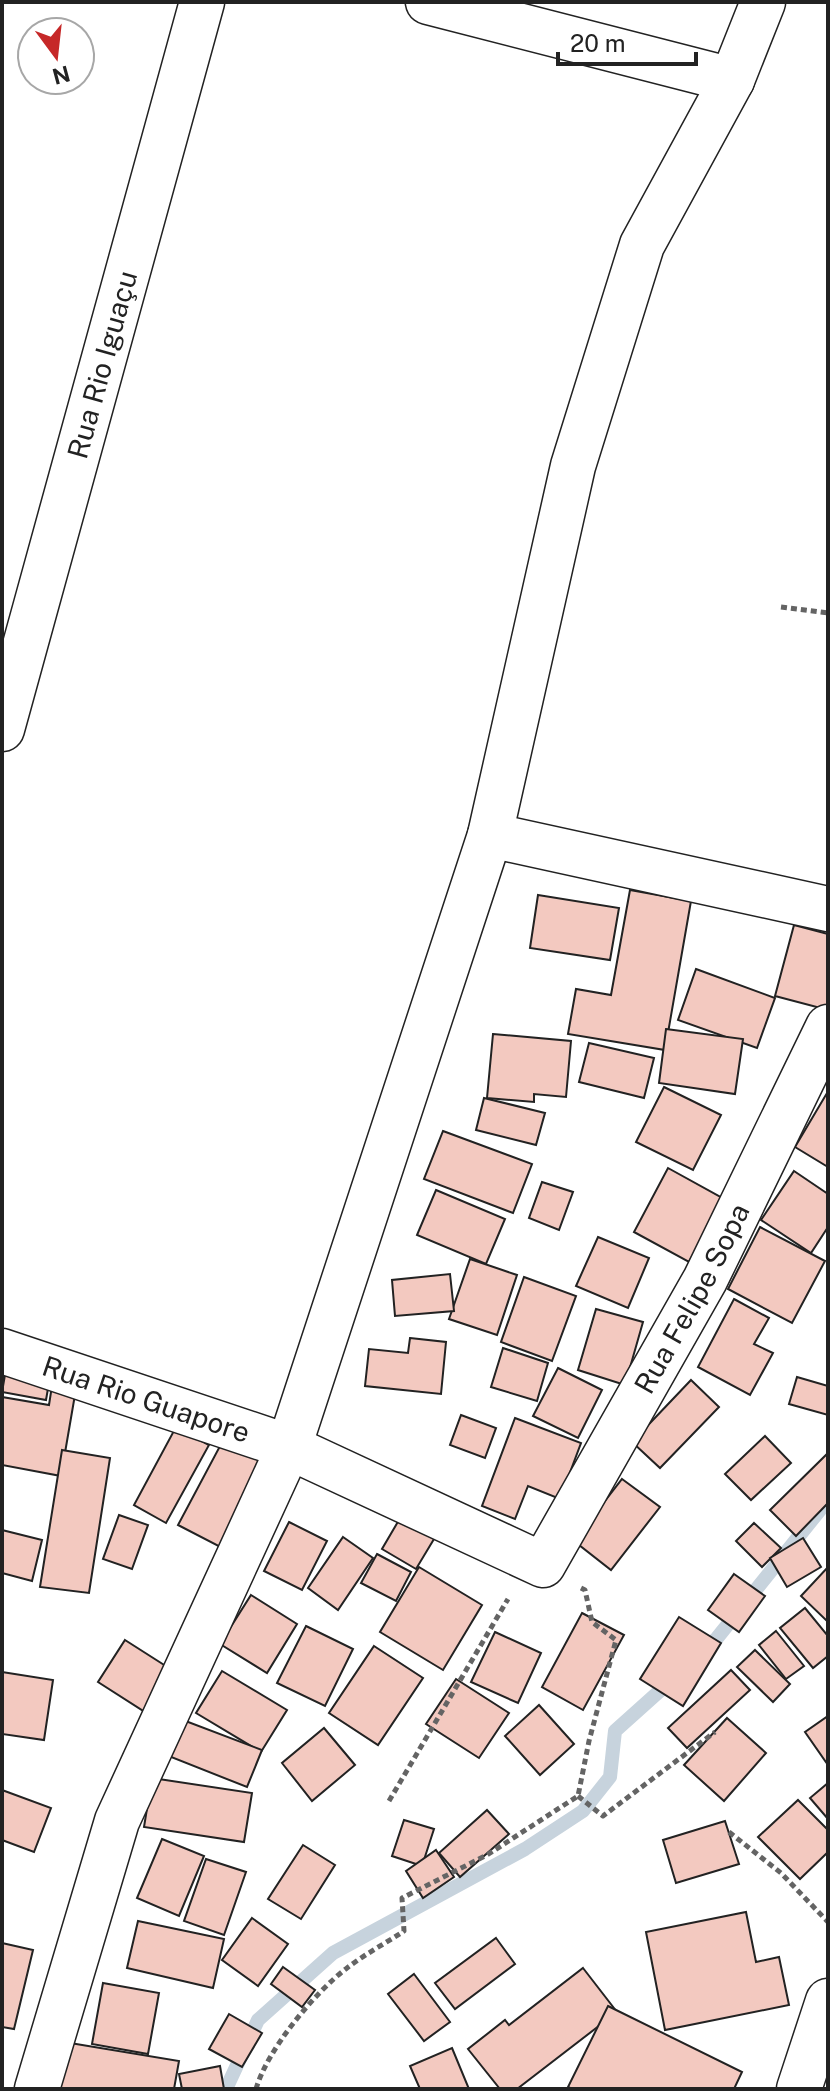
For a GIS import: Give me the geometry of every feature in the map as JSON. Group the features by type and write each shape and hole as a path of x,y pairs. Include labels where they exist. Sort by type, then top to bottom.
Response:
{"street":[{"name":"Rua Rio Iguaçu","path":"2,729 202,2"},
{"path":"428,2 732,80"},
{"path":"37,2089 117,1821 289,1447 490,835 573,466 642,245 732,80 763,2"},
{"path":"490,835 828,909"},
{"name":"Rua Felipe Sopa","path":"537,1562 705,1280 828,1027"},
{"name":"Rua Rio Guapore","path":"2,1351 289,1447 537,1562"},
{"path":"799,2089 828,2001"}],"path":[{"path":"781,607 828,613"},
{"path":"389,1801 515,1586 537,1562"},
{"path":"256,2089 260,2073 297,2016 346,1969 404,1931 402,1898 487,1855 578,1796 616,1640 592,1622 585,1590"},
{"path":"578,1796 603,1816 715,1732"},
{"path":"729,1832 781,1873 828,1922"}],"building":[{"path":"630,890 691,901 665,1050 568,1034 576,989 611,995"},
{"path":"538,895 619,908 610,960 530,948"},
{"path":"794,925 828,934 828,1010 775,996"},
{"path":"696,969 775,998 757,1048 678,1020"},
{"path":"666,1029 743,1039 735,1094 659,1083"},
{"path":"493,1034 571,1041 566,1097 534,1094 534,1102 487,1098"},
{"path":"589,1043 654,1058 644,1098 579,1082"},
{"path":"664,1087 721,1115 693,1170 636,1142"},
{"path":"828,1094 828,1167 795,1147"},
{"path":"484,1098 545,1113 536,1145 476,1130"},
{"path":"443,1131 532,1164 513,1213 424,1179"},
{"path":"668,1168 724,1199 689,1262 634,1232"},
{"path":"794,1171 828,1194 828,1227 811,1253 761,1220"},
{"path":"542,1182 573,1192 559,1230 529,1218"},
{"path":"436,1190 505,1219 486,1264 417,1235"},
{"path":"760,1227 825,1261 792,1323 728,1289"},
{"path":"598,1237 649,1258 628,1308 576,1286"},
{"path":"470,1259 517,1275 497,1335 449,1319"},
{"path":"450,1274 454,1311 395,1316 392,1280"},
{"path":"524,1277 576,1296 552,1361 501,1342"},
{"path":"734,1299 769,1318 754,1344 773,1353 750,1395 698,1367"},
{"path":"596,1309 643,1322 625,1385 578,1370"},
{"path":"410,1338 446,1342 441,1394 365,1386 369,1349 408,1353"},
{"path":"503,1348 548,1363 537,1401 491,1387"},
{"path":"558,1368 602,1390 578,1438 533,1416"},
{"path":"6,1369 50,1377 46,1400 2,1392"},
{"path":"797,1377 828,1386 828,1415 789,1404"},
{"path":"53,1379 77,1383 61,1476 2,1465 2,1397 49,1405"},
{"path":"691,1380 719,1407 660,1468 632,1442"},
{"path":"461,1415 496,1428 485,1458 450,1445"},
{"path":"515,1418 581,1443 560,1499 528,1486 515,1519 482,1506"},
{"path":"176,1427 209,1445 166,1523 134,1505"},
{"path":"228,1431 279,1458 230,1552 178,1525"},
{"path":"765,1436 791,1463 751,1500 725,1474"},
{"path":"62,1450 110,1458 89,1593 40,1587"},
{"path":"828,1453 828,1503 796,1536 770,1510"},
{"path":"622,1479 660,1507 611,1570 574,1541"},
{"path":"406,1508 440,1529 416,1569 382,1549"},
{"path":"119,1515 148,1525 132,1569 103,1559"},
{"path":"289,1522 327,1541 302,1590 264,1571"},
{"path":"754,1523 781,1548 762,1567 736,1541"},
{"path":"2,1530 42,1540 32,1581 2,1573"},
{"path":"343,1537 373,1558 338,1610 308,1588"},
{"path":"803,1538 821,1567 787,1587 770,1558"},
{"path":"377,1554 411,1572 396,1601 361,1583"},
{"path":"419,1567 482,1605 443,1670 380,1632"},
{"path":"828,1567 828,1622 801,1596"},
{"path":"734,1574 765,1596 739,1632 708,1610"},
{"path":"251,1595 297,1624 267,1673 220,1644"},
{"path":"805,1608 828,1636 828,1656 813,1668 780,1628"},
{"path":"582,1613 624,1635 583,1710 542,1687"},
{"path":"679,1617 721,1643 683,1706 640,1679"},
{"path":"306,1626 353,1649 325,1706 277,1683"},
{"path":"776,1631 804,1666 786,1679 759,1645"},
{"path":"495,1632 541,1653 518,1703 471,1682"},
{"path":"125,1640 172,1670 145,1712 98,1682"},
{"path":"374,1646 423,1678 378,1745 329,1713"},
{"path":"755,1650 790,1684 773,1702 737,1667"},
{"path":"731,1670 750,1690 687,1748 668,1728"},
{"path":"222,1671 287,1710 261,1752 196,1713"},
{"path":"2,1672 53,1680 44,1740 2,1734"},
{"path":"456,1679 509,1713 479,1758 426,1724"},
{"path":"539,1705 574,1744 540,1775 505,1736"},
{"path":"828,1716 828,1765 805,1732"},
{"path":"175,1717 262,1750 247,1787 161,1753"},
{"path":"727,1718 766,1753 724,1801 684,1765"},
{"path":"324,1728 355,1765 312,1801 282,1763"},
{"path":"152,1778 252,1793 244,1842 144,1827"},
{"path":"828,1783 828,1819 810,1798"},
{"path":"2,1790 51,1808 34,1852 2,1840"},
{"path":"798,1800 828,1830 828,1852 800,1879 758,1837"},
{"path":"487,1810 509,1834 460,1877 439,1853"},
{"path":"404,1820 434,1829 422,1866 392,1856"},
{"path":"725,1821 739,1864 676,1883 663,1840"},
{"path":"162,1839 204,1856 179,1916 137,1898"},
{"path":"303,1845 335,1865 301,1919 268,1899"},
{"path":"436,1850 454,1877 423,1898 406,1871"},
{"path":"206,1859 246,1872 224,1935 184,1921"},
{"path":"746,1912 756,1962 779,1957 789,2005 665,2030 646,1932"},
{"path":"252,1918 288,1944 258,1986 222,1960"},
{"path":"138,1921 224,1939 213,1988 127,1968"},
{"path":"496,1938 515,1964 455,2009 435,1983"},
{"path":"2,1943 33,1950 14,2029 2,2027"},
{"path":"283,1967 315,1990 302,2007 271,1984"},
{"path":"583,1968 617,2012 517,2089 500,2089 468,2049 505,2020 509,2025"},
{"path":"414,1974 450,2022 424,2041 388,1994"},
{"path":"103,1983 159,1993 148,2054 92,2044"},
{"path":"608,2006 742,2072 734,2089 568,2087"},
{"path":"229,2014 262,2033 242,2067 209,2049"},
{"path":"52,2040 179,2061 174,2089 44,2089"},
{"path":"452,2048 469,2089 420,2089 410,2066"},
{"path":"220,2066 224,2089 182,2089 179,2074"}],"waterway":[{"path":"703,1652 828,1500"},
{"path":"226,2089 258,2020 333,1953 525,1849 583,1811 610,1777 615,1731 673,1679"}]}
